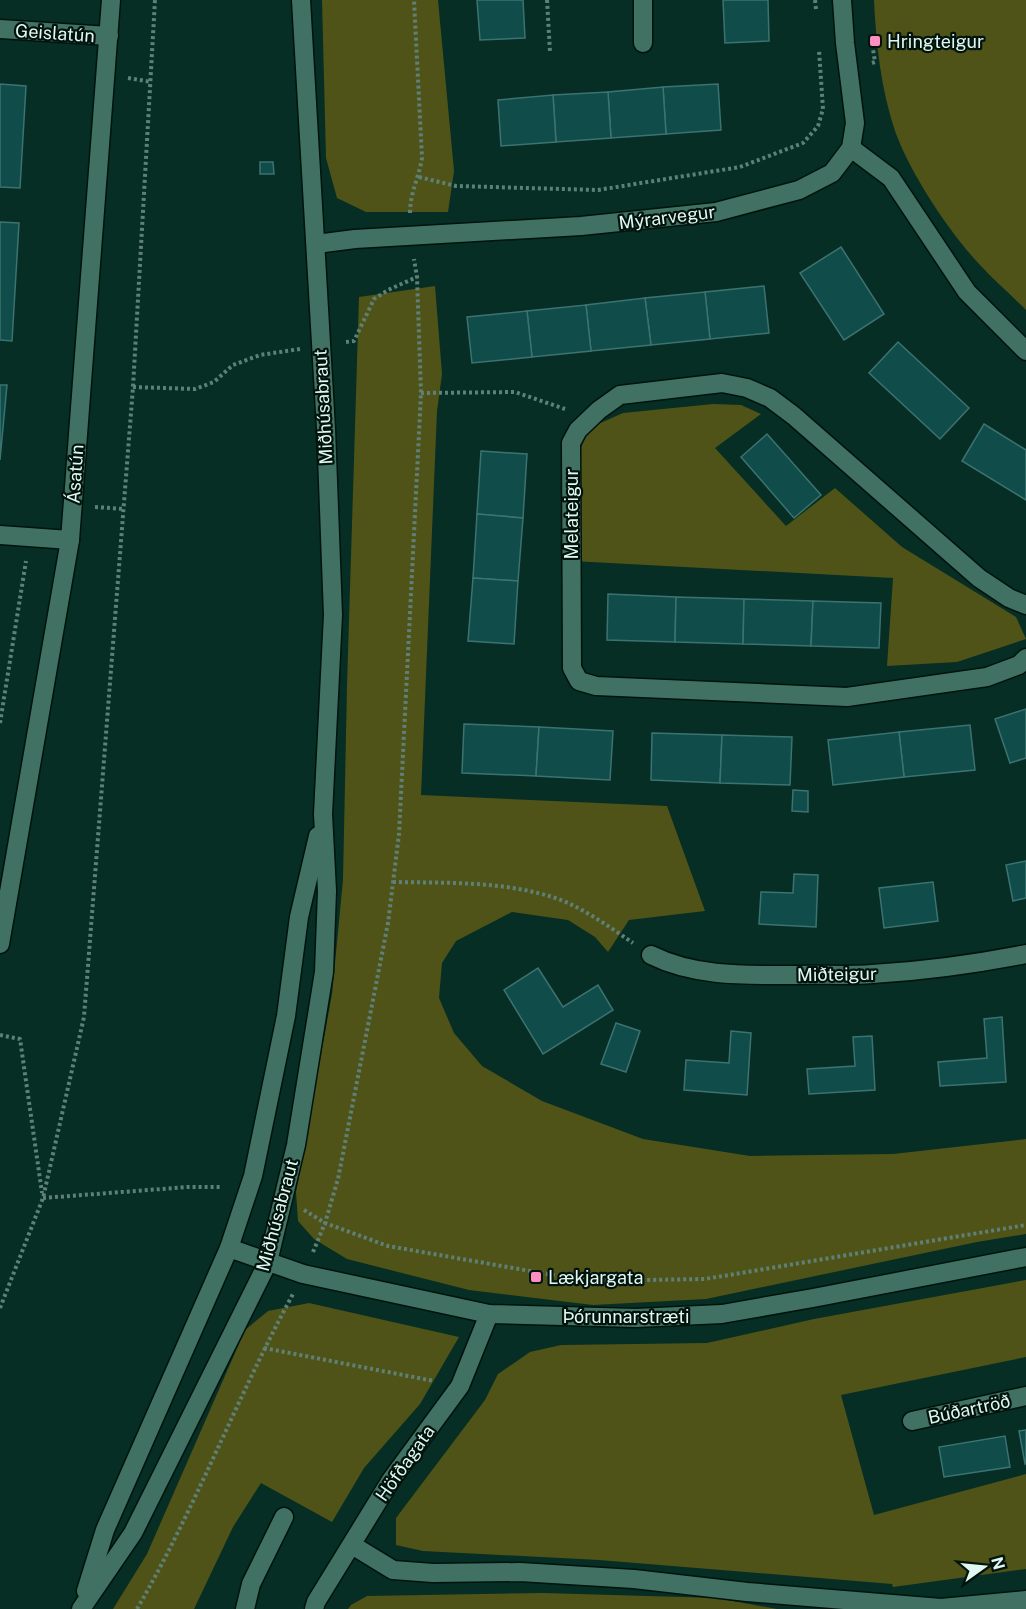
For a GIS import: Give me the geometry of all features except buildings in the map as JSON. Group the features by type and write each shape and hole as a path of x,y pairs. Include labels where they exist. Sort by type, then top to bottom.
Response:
{"street":[{"name":"Ásatún","path":"0,944 70,540 111,0"},
{"name":"Miðhúsabraut","path":"81,1609 133,1533 268,1262 296,1145 324,972 327,891 324,814 333,615 326,429 301,0"},
{"path":"643,0 644,43"},
{"name":"Mýrarvegur","path":"316,244 366,238 581,226 716,212 799,189 832,172 850,148 855,123 844,43 842,0"},
{"name":"Geislatún","path":"0,29 110,36"},
{"path":"850,148 891,178 968,292 1026,351"},
{"name":"Melateigur","path":"1026,605 1009,598 979,578 770,398 747,388 722,383 620,395 578,430 571,443 572,668 579,681 596,686 847,697 987,677 1019,665 1026,658"},
{"path":"0,535 70,540"},
{"name":"Miðhúsabraut","path":"81,1609 105,1530 229,1248 253,1176 286,1016 299,917 324,814"},
{"name":"Miðteigur","path":"651,955 667,964 712,973 799,975 871,974 982,963 1026,954"},
{"name":"Þórunnarstræti","path":"229,1248 303,1274 489,1314 636,1318 722,1314 1026,1257"},
{"name":"Höfðagata","path":"314,1609 316,1602 391,1480 460,1386 489,1314"},
{"name":"Búðartröð","path":"912,1421 1026,1396"},
{"path":"244,1609 251,1584 284,1517"},
{"path":"352,1545 393,1570 433,1573 520,1572 634,1579 747,1592 942,1608 1026,1600"}],"path":[{"path":"0,1308 43,1198 84,1017 133,387 155,0"},
{"path":"410,202 422,158 414,0"},
{"path":"547,0 550,52"},
{"path":"815,0 816,10"},
{"path":"418,177 456,186 598,190 740,167 803,143 818,126 823,109 819,44"},
{"path":"133,387 195,389 213,382 233,365 260,355 354,341 374,299 417,277"},
{"path":"421,393 515,392 591,418"},
{"path":"0,723 30,537"},
{"path":"393,882 461,883 508,888 550,896 597,919 651,955"},
{"path":"0,1035 20,1039 43,1198"},
{"path":"43,1198 188,1187 222,1187"},
{"path":"297,1206 325,1222 388,1246 587,1281 705,1279 1026,1225"},
{"path":"264,1348 460,1386"}],"shaded area":[{"path":"322,0 438,0 454,171 448,212 366,212 337,198 326,158"},
{"path":"874,0 1026,0 1026,310 968,251 943,219 910,165 895,131 886,99 878,50"},
{"path":"435,286 442,374 437,411 421,795 667,806 705,911 629,920 608,952 595,937 568,920 512,912 456,941 442,963 439,998 454,1033 482,1066 542,1101 643,1139 750,1156 893,1154 1026,1139 1026,1234 977,1242 706,1299 593,1305 469,1290 347,1259 314,1239 298,1221 296,1192 332,994 343,880 359,297"},
{"path":"713,404 741,405 761,414 715,448 786,526 835,488 902,547 1016,617 1026,639 957,662 887,666 893,578 572,561 578,455 585,438 596,425 623,413"},
{"path":"1026,1280 1026,1357 841,1395 874,1515 1026,1474 1026,1569 893,1587 892,1584 599,1560 423,1551 396,1545 396,1518 485,1400 498,1374 530,1352 561,1345 707,1343 814,1319"},
{"path":"309,1303 459,1337 420,1404 364,1468 332,1522 261,1483 233,1527 194,1609 113,1609 147,1554 245,1330 268,1311"},
{"path":"544,1593 716,1598 777,1609 348,1609 367,1596"}],"place":[{"name":"Hringteigur","path":"875,41"},
{"name":"Lækjargata","path":"536,1277"}]}
